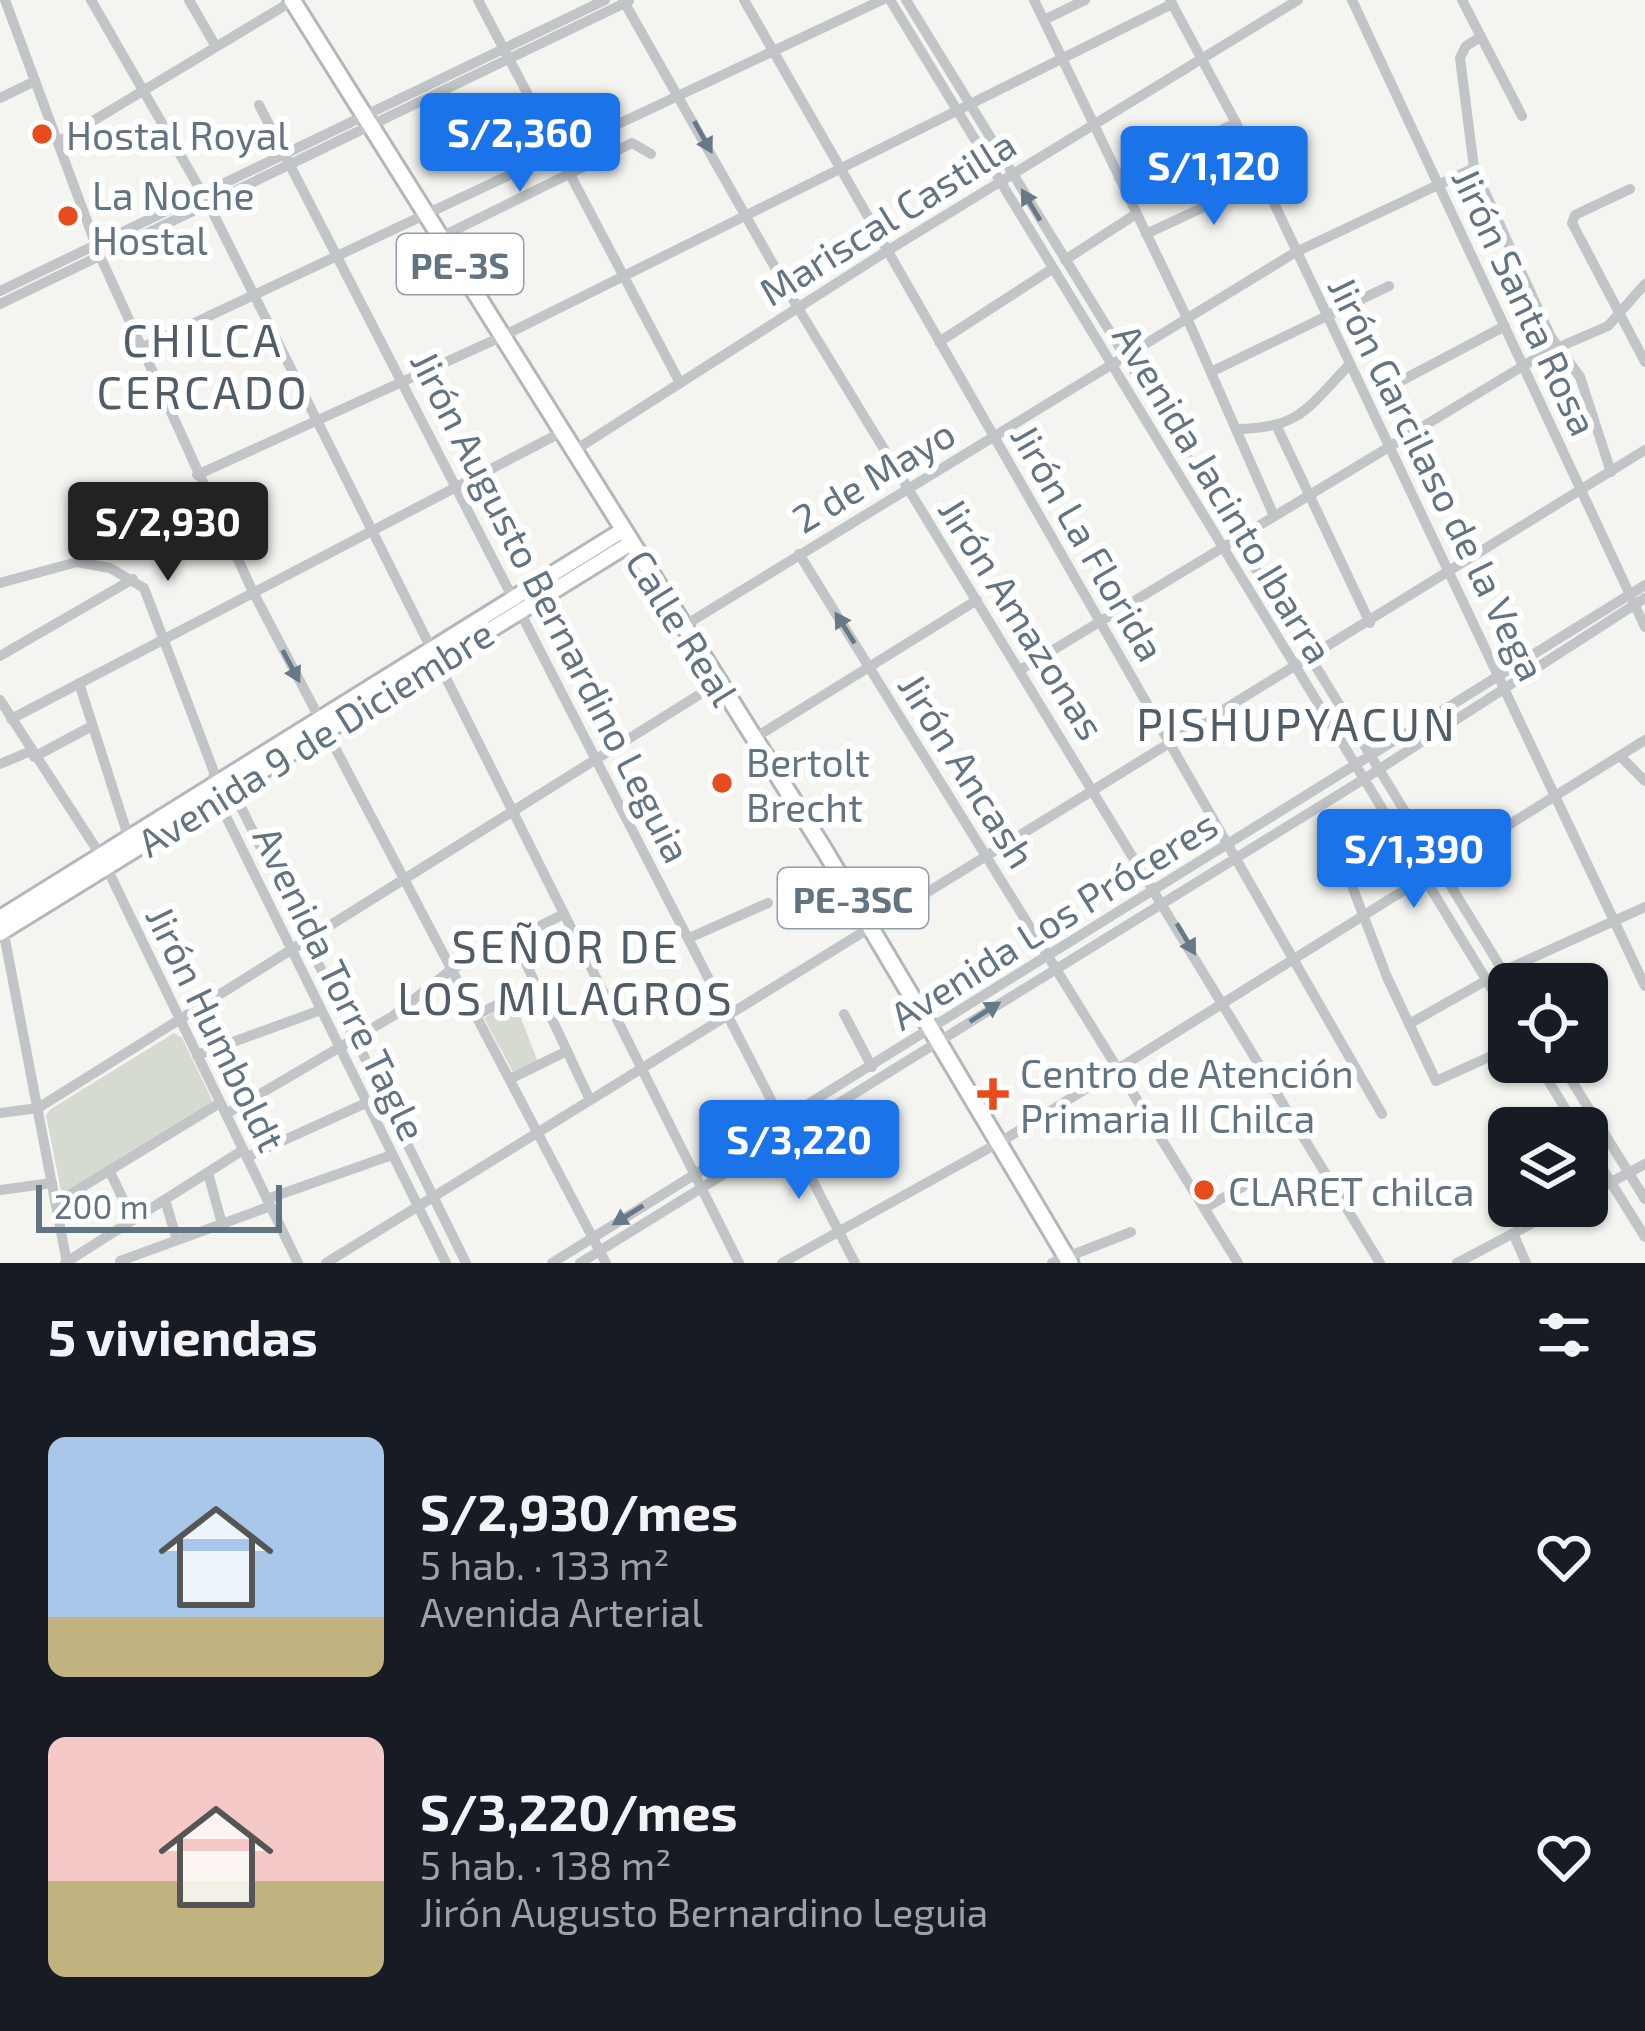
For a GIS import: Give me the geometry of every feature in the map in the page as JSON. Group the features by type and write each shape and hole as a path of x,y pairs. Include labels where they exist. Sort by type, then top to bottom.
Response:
{"highway":[{"name":"Calle Real","path":"293,0 1073,1260"}],"main road":[{"name":"Avenida 9 de Diciembre","path":"103,861 129,839 323,726 627,537"},
{"name":"Avenida 9 de Diciembre","path":"1,925 221,786"}],"street":[{"path":"91,0 206,198 740,1263"},
{"path":"189,0 215,45"},
{"path":"58,142 293,0"},
{"path":"478,0 680,383"},
{"path":"504,55 605,0"},
{"name":"Jirón La Florida","path":"744,0 1382,1114"},
{"path":"139,350 886,0"},
{"name":"Avenida Jacinto Ibarra","path":"886,0 1013,173 1498,963"},
{"name":"Avenida Jacinto Ibarra","path":"906,0 1000,182 1361,773 1420,878 1487,981"},
{"path":"1034,0 1187,317 1274,516"},
{"path":"1044,20 1085,0"},
{"name":"Mariscal Castilla","path":"572,452 887,251 1298,0"},
{"name":"Jirón Santa Rosa","path":"1352,0 1638,598 1645,627"},
{"path":"1462,0 1522,116"},
{"path":"8,1 98,250 197,476 252,590 606,1263"},
{"path":"0,292 40,278 626,1"},
{"name":"Jirón Amazonas","path":"626,1 798,308 1380,1263"},
{"path":"197,476 501,337 1171,2"},
{"name":"Jirón Garcilaso de la Vega","path":"1171,2 1236,123 1645,986"},
{"path":"1479,38 1466,46 1460,58 1474,168 1557,347 1580,377 1611,472"},
{"path":"0,98 35,81"},
{"name":"Jirón Augusto Bernardino Leguia","path":"259,105 855,1263"},
{"path":"1119,178 1236,123"},
{"path":"443,236 632,143 651,154"},
{"name":"2 de Mayo","path":"682,628 1296,251 1474,168"},
{"path":"1146,233 1262,180"},
{"path":"1630,189 1572,218 1645,362"},
{"path":"1065,260 1136,214"},
{"path":"939,343 1052,269"},
{"path":"0,304 40,278"},
{"path":"1020,670 1557,347 1608,326 1645,284"},
{"path":"1210,372 1389,286"},
{"path":"1397,383 1505,326"},
{"path":"1236,430 1278,429 1309,407 1349,365"},
{"path":"1145,424 1160,416"},
{"path":"1278,429 1370,623"},
{"path":"11,719 560,433"},
{"path":"326,1263 1448,576 1645,450"},
{"name":"Jirón Ancash","path":"799,554 1238,1263"},
{"path":"0,583 77,562 96,563 133,579 152,603 221,786"},
{"path":"0,656 133,579"},
{"name":"Avenida Los Próceres","path":"1160,896 1228,845 1361,773 1379,769 1638,598 1645,585"},
{"path":"753,739 977,600"},
{"path":"79,683 129,839"},
{"path":"0,1113 38,1108 309,943 718,683"},
{"name":"Avenida Los Próceres","path":"580,1263 790,1134 1052,961 1160,896 1234,859 1361,773 1371,757 1503,683"},
{"name":"Jirón Humboldt","path":"0,700 103,861 297,1261"},
{"path":"0,764 92,726"},
{"path":"782,1263 1002,1141 1222,999 1645,740"},
{"path":"1620,756 1645,781"},
{"name":"Avenida Torre Tagle","path":"221,786 309,943 466,1263"},
{"name":"Avenida Torre Tagle","path":"221,786 293,952 444,1262"},
{"path":"1342,860 1436,1082 1488,1058"},
{"path":"688,938 768,903"},
{"path":"1521,963 1645,907"},
{"path":"56,1203 356,1039 452,970 564,914"},
{"path":"1,925 66,1263 208,1173 366,1103"},
{"path":"514,938 590,1100"},
{"path":"1409,1024 1487,981"},
{"path":"476,1015 536,986"},
{"path":"197,1055 321,1010"},
{"path":"844,1014 872,1067"},
{"name":"Avenida Los Próceres","path":"552,1263 872,1067 935,1034"},
{"path":"510,1079 567,1051"},
{"path":"1573,1083 1645,1199"},
{"path":"113,1233 120,1262 392,1155"},
{"path":"1608,1184 1645,1164"},
{"path":"109,1170 133,1220"},
{"path":"208,1173 222,1224"},
{"path":"1608,1178 1645,1237"},
{"path":"0,1190 52,1183"},
{"path":"1205,1208 1244,1186"},
{"path":"165,1200 177,1240"},
{"path":"1457,1263 1525,1227"},
{"path":"1052,1263 1073,1260 1131,1232"},
{"path":"1513,1233 1526,1263"},
{"path":"282,1263 297,1261"}],"shaded area":[{"path":"514,1000 538,1062 513,1072 484,1018"},
{"path":"174,1033 182,1038 213,1102 67,1194 61,1191 46,1115"}],"place":[{"name":"Hostal Royal","path":"42,134"},
{"name":"La Noche Hostal","path":"68,216"},
{"name":"Bertolt Brecht","path":"722,783"},
{"name":"Centro de Atención Primaria II Chilca","path":"993,1094"},
{"name":"CLARET chilca","path":"1204,1190"}],"district":[{"name":"CHILCA CERCADO","path":"203,365"},
{"name":"PISHUPYACUN","path":"1297,723"},
{"name":"SEÑOR DE LOS MILAGROS","path":"566,971"}]}
